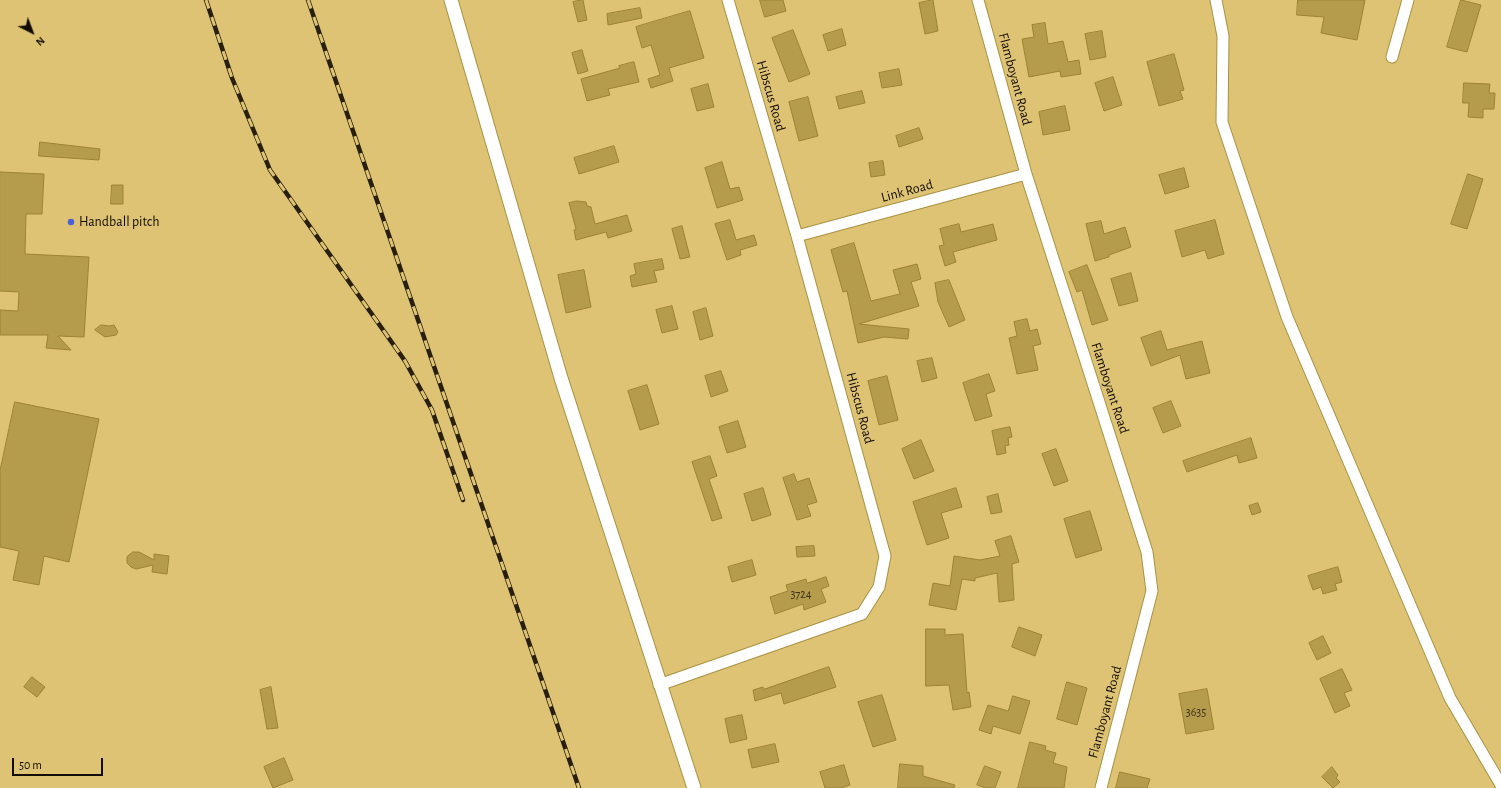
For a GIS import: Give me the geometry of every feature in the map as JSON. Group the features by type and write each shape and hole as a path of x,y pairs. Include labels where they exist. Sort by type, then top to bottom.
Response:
{"street":[{"path":"451,0 561,378 694,788"},
{"name":"Hibscus Road","path":"660,686 862,614 879,587 885,556 797,236 728,0"},
{"name":"Flamboyant Road","path":"978,0 1026,174 1147,552 1152,591 1101,788"},
{"path":"1216,0 1223,36 1222,122 1287,318 1450,698 1501,785"},
{"path":"1392,57 1408,0"},
{"name":"Link Road","path":"797,236 1026,174"}],"building":[{"path":"583,0 587,20 578,22 573,2"},
{"path":"760,0 783,0 786,11 765,17"},
{"path":"933,0 938,31 925,34 919,3"},
{"path":"1298,0 1365,0 1357,40 1321,33 1324,17 1297,15"},
{"path":"1461,0 1481,5 1467,52 1447,47"},
{"path":"640,8 642,18 608,25 607,14"},
{"path":"690,11 704,58 669,68 673,81 651,88 648,79 660,75 651,45 642,48 636,27"},
{"path":"1045,23 1048,44 1063,41 1068,62 1079,60 1081,74 1061,77 1060,71 1029,77 1022,39 1034,37 1032,25"},
{"path":"842,29 846,45 828,51 823,35"},
{"path":"793,30 810,74 789,82 772,38"},
{"path":"1102,31 1106,57 1090,60 1085,34"},
{"path":"582,50 588,71 578,74 572,53"},
{"path":"1174,54 1184,90 1180,91 1183,99 1159,106 1147,62"},
{"path":"634,62 639,82 608,89 610,95 587,101 581,79 620,68 619,66"},
{"path":"899,69 902,85 882,88 879,73"},
{"path":"1113,77 1122,105 1104,111 1095,83"},
{"path":"1464,83 1490,84 1489,93 1495,93 1494,109 1483,109 1483,118 1468,117 1469,103 1463,103"},
{"path":"708,84 714,107 697,111 691,89"},
{"path":"862,91 865,103 839,109 836,97"},
{"path":"808,97 818,136 799,141 789,102"},
{"path":"1065,106 1070,130 1043,135 1039,112"},
{"path":"919,128 923,139 899,147 896,136"},
{"path":"40,142 100,149 99,160 39,156"},
{"path":"614,146 619,162 579,174 574,158"},
{"path":"883,161 885,175 871,177 869,163"},
{"path":"722,162 730,189 739,187 743,200 717,208 705,168"},
{"path":"1184,168 1189,187 1165,194 1159,175"},
{"path":"0,172 44,174 42,214 26,214 25,254 89,257 84,337 58,336 71,350 46,348 48,335 0,335 0,310 18,311 19,292 0,291"},
{"path":"1468,174 1483,179 1467,229 1451,224"},
{"path":"112,185 123,185 123,204 111,204"},
{"path":"577,201 586,202 587,206 591,207 595,224 627,215 632,231 608,238 606,232 576,240 574,230 576,229 569,203"},
{"path":"730,220 736,240 754,235 757,245 740,250 741,255 727,260 715,224"},
{"path":"1215,220 1224,254 1208,259 1205,250 1182,257 1175,231"},
{"path":"1101,221 1104,234 1125,227 1131,247 1109,255 1109,257 1095,261 1086,224"},
{"path":"959,224 961,232 993,224 997,240 953,252 956,262 945,266 939,246 944,245 940,229"},
{"path":"682,226 690,257 680,259 672,229"},
{"path":"854,243 871,301 900,294 893,270 917,264 921,279 911,282 919,306 859,324 909,329 908,339 884,337 858,343 847,291 843,292 831,250"},
{"path":"662,259 664,269 654,271 657,282 632,287 630,276 636,274 634,264"},
{"path":"1087,265 1108,320 1092,325 1082,290 1077,292 1069,272"},
{"path":"584,270 591,307 566,313 558,275"},
{"path":"1131,273 1138,301 1119,306 1111,279"},
{"path":"949,280 965,320 949,327 938,302 935,283"},
{"path":"672,306 678,329 662,333 656,310"},
{"path":"706,308 713,336 700,340 693,312"},
{"path":"1027,319 1030,331 1037,329 1041,344 1033,346 1038,370 1017,374 1009,338 1017,336 1014,322"},
{"path":"101,325 114,325 118,332 116,335 105,337 95,330"},
{"path":"1161,331 1167,350 1202,341 1210,373 1186,379 1180,355 1151,366 1141,338"},
{"path":"932,358 937,378 922,382 917,361"},
{"path":"721,371 728,391 711,397 705,376"},
{"path":"989,374 995,391 986,394 992,416 975,421 963,383"},
{"path":"887,376 898,420 879,425 868,381"},
{"path":"647,385 659,424 640,430 628,391"},
{"path":"1171,401 1181,426 1163,433 1153,408"},
{"path":"15,402 99,419 69,562 44,556 39,585 13,580 19,551 0,547 0,471"},
{"path":"738,421 746,447 727,453 719,427"},
{"path":"1010,427 1012,437 1008,438 1009,445 1005,446 1006,453 997,455 992,431"},
{"path":"1251,438 1257,458 1239,463 1237,455 1187,472 1183,461"},
{"path":"921,440 934,471 914,479 902,449"},
{"path":"1056,449 1068,481 1054,486 1042,454"},
{"path":"710,456 717,476 709,479 722,518 712,521 692,462"},
{"path":"794,474 797,482 809,478 817,502 807,505 811,516 797,520 783,478"},
{"path":"763,488 771,515 752,521 744,494"},
{"path":"956,488 962,507 941,513 949,538 927,545 913,502"},
{"path":"998,494 1002,512 991,514 987,497"},
{"path":"1258,503 1261,512 1252,515 1249,506"},
{"path":"1090,511 1102,550 1076,558 1064,519"},
{"path":"1011,536 1019,562 1012,564 1014,600 999,602 997,573 975,578 975,581 962,579 956,610 929,605 933,583 950,586 954,556 980,560 1000,556 995,541"},
{"path":"814,546 815,556 797,557 796,547"},
{"path":"133,552 139,552 154,560 154,554 169,556 167,574 152,572 153,565 136,569 131,567 127,563 127,557"},
{"path":"752,560 756,575 732,582 728,567"},
{"path":"1338,567 1342,582 1335,584 1337,590 1323,594 1321,587 1313,590 1308,576"},
{"path":"826,577 829,586 821,589 826,602 804,610 803,604 775,614 770,597 788,591 786,585 806,579 807,583"},
{"path":"1019,627 1042,635 1035,656 1012,647"},
{"path":"926,629 945,629 945,635 963,634 967,693 969,692 971,707 953,710 949,685 926,686"},
{"path":"1323,636 1331,653 1317,660 1309,643"},
{"path":"829,667 836,687 784,704 781,693 755,701 753,690 763,687 764,689"},
{"path":"1342,669 1352,690 1344,693 1350,706 1335,713 1320,679"},
{"path":"32,677 45,687 37,697 24,687"},
{"path":"1067,682 1087,688 1077,725 1057,719"},
{"path":"271,687 278,728 267,729 260,690"},
{"path":"1207,689 1214,729 1186,734 1179,694"},
{"path":"882,695 896,740 873,747 858,702"},
{"path":"1013,696 1030,701 1020,734 993,726 991,734 979,730 988,705 1008,711"},
{"path":"742,715 747,739 730,743 725,719"},
{"path":"1030,742 1046,746 1045,750 1056,753 1053,763 1067,767 1064,788 1018,788"},
{"path":"775,744 779,762 752,768 748,750"},
{"path":"284,758 293,780 273,788 264,767"},
{"path":"900,764 923,766 923,776 955,785 954,788 898,788"},
{"path":"844,765 850,785 841,788 825,788 820,772"},
{"path":"985,766 1001,772 995,788 986,788 977,785"},
{"path":"1332,767 1338,775 1336,778 1340,782 1333,788 1322,777"},
{"path":"1120,772 1150,779 1147,788 1116,788"}],"railway":[{"path":"206,0 232,78 270,170 405,361 432,410 463,500"},
{"path":"308,0 579,788"}],"place":[{"name":"Handball pitch","path":"71,222"}]}
